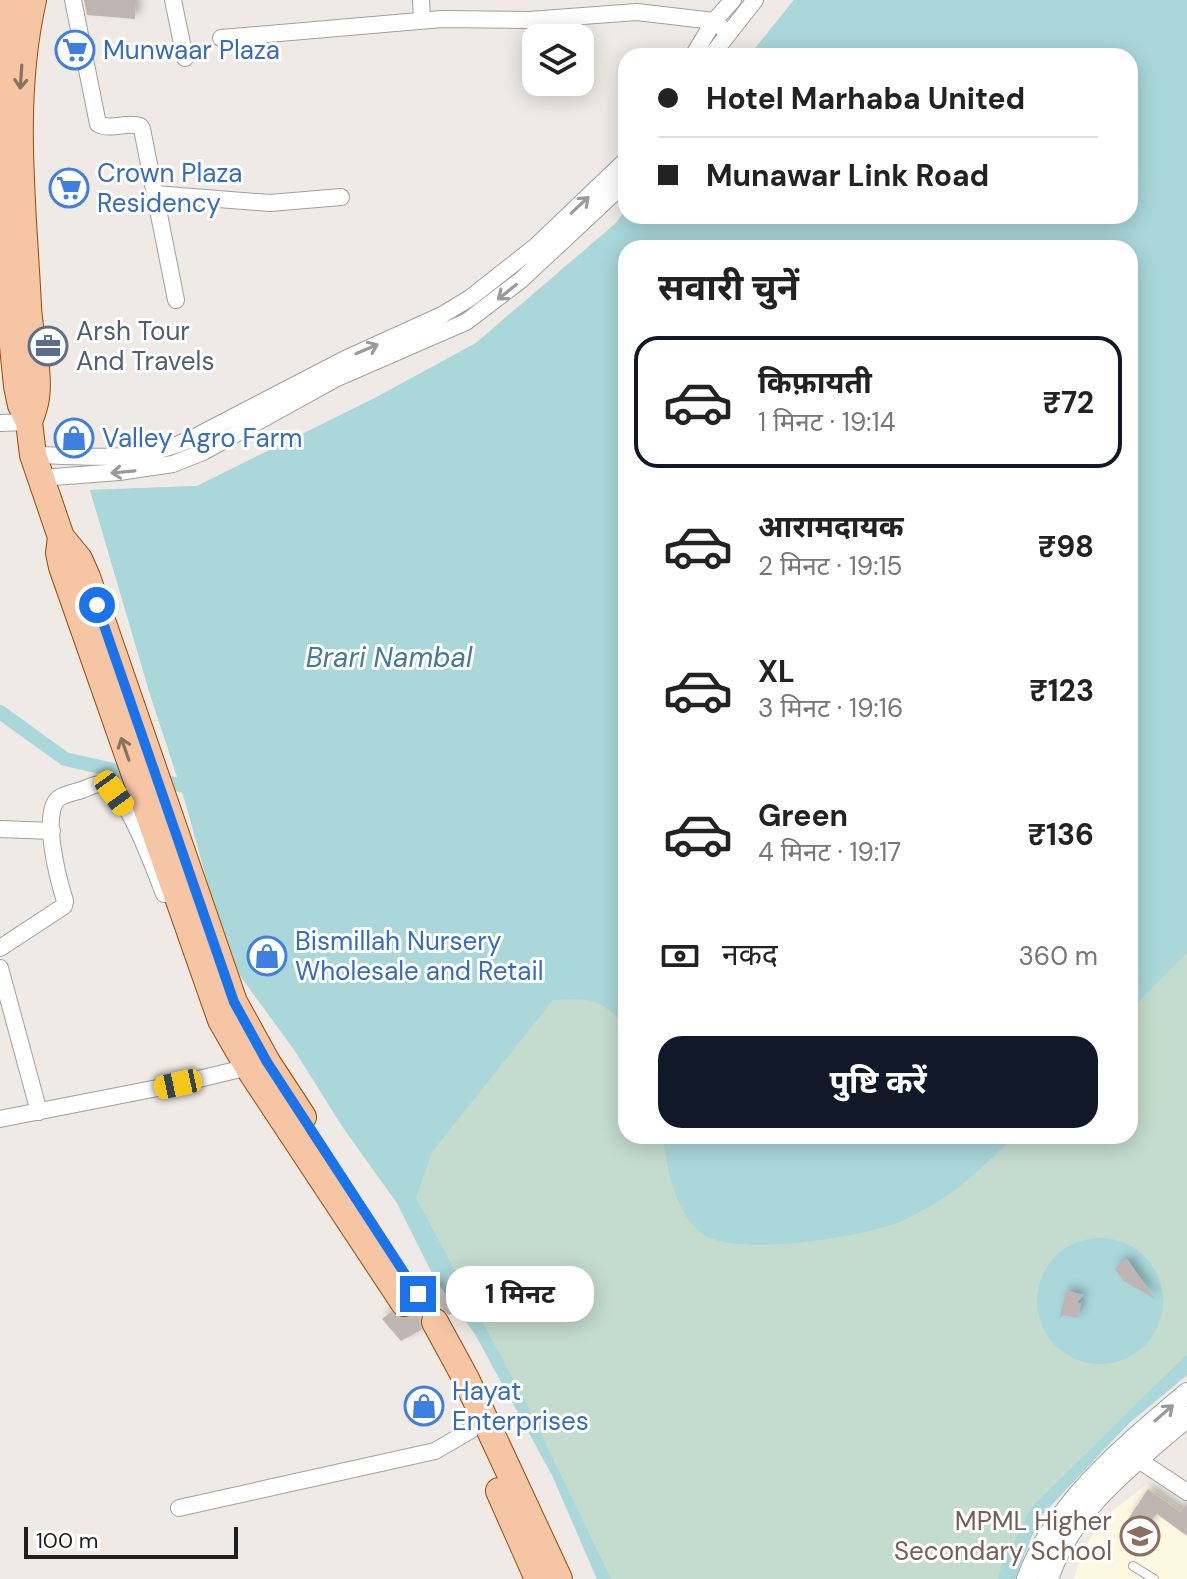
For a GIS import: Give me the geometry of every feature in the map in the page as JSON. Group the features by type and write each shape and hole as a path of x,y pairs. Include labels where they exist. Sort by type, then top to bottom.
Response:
{"main road":[{"path":"12,0 0,70 6,325 21,405 29,422 37,466 61,537 59,553 77,581 224,1010 411,1299"},
{"path":"29,422 36,398 36,383 29,319 19,101 26,30 33,0"},
{"path":"428,1326 559,1579"},
{"path":"479,1426 538,1579"}],"street":[{"path":"73,0 98,124 110,127 131,123 140,126 176,300"},
{"path":"173,0 185,58"},
{"path":"421,0 422,20"},
{"path":"698,48 714,21 733,0"},
{"path":"717,48 755,0"},
{"path":"221,38 422,20 529,20 637,12 714,21 728,33"},
{"path":"37,466 147,469 173,464 203,452 335,379 466,322 499,298 618,169"},
{"path":"37,466 141,456 189,440 345,359 442,315 541,252 618,189"},
{"path":"155,194 270,203 341,197"},
{"path":"0,423 29,422"},
{"path":"0,948 64,906 64,896 54,868 53,808 58,799 101,784 110,788 132,818 208,1007 224,1010"},
{"path":"0,829 52,831"},
{"path":"0,968 39,1112"},
{"path":"0,1119 258,1064"},
{"path":"1048,1579 1069,1535 1089,1504 1187,1393"},
{"path":"1027,1579 1048,1533 1063,1513 1131,1454 1187,1417"},
{"path":"179,1508 435,1451 479,1426"},
{"path":"1131,1454 1187,1492"}],"lane":[{"path":"1133,1566 1154,1579"}],"shaded area":[{"name":"MPML Higher Secondary School","path":"1147,1484 1187,1512 1187,1579 1074,1579 1082,1552 1102,1519"}],"green space":[{"path":"794,0 1187,0 1187,1375 1129,1423 1039,1518 1015,1579 597,1579 552,1475 475,1334 436,1281 397,1203 239,974 149,691 90,490 197,486 373,399 476,343 618,220 618,224 1138,224 1138,48 755,48"}],"water":[{"name":"Brari Nambal","path":"794,0 1187,0 1187,953 1138,1002 1138,240 618,240 618,1018 594,1002 553,1000 432,1152 416,1198 526,1403 611,1579 597,1579 552,1475 475,1334 436,1281 397,1203 239,974 208,884 90,490 197,486 373,399 476,343 618,220 618,224 1138,224 1138,48 755,48"},
{"path":"664,1144 1007,1144 957,1189 902,1221 855,1234 766,1245 716,1240 700,1232 678,1200"},
{"path":"1100,1238 1124,1242 1145,1256 1159,1277 1163,1301 1159,1325 1145,1346 1124,1360 1100,1364 1076,1360 1055,1346 1041,1325 1037,1301 1041,1277 1055,1256 1076,1242"},
{"path":"1187,1354 1187,1375 1129,1423 1039,1518 1015,1579 998,1579 1031,1508"}],"building":[{"path":"84,0 136,0 135,19 87,15"},
{"path":"1127,1259 1155,1299 1124,1281 1114,1268"},
{"path":"436,1281 457,1310 449,1315 436,1306 427,1308 419,1321 421,1330 401,1341 382,1319 391,1312 404,1319 413,1316 420,1303 417,1294"},
{"path":"1066,1291 1084,1295 1077,1302 1081,1304 1077,1318 1063,1315 1059,1319"},
{"path":"1148,1489 1180,1512 1187,1503 1187,1536 1157,1514 1144,1530 1128,1519"}],"waterway":[{"path":"0,712 65,759 197,789"}],"tunnel":[{"path":"418,1294 435,1322"}],"place":[{"name":"Munwaar Plaza","path":"75,50"},
{"name":"Crown Plaza Residency","path":"69,188"},
{"name":"Arsh Tour And Travels","path":"48,346"},
{"name":"Valley Agro Farm","path":"74,438"},
{"name":"Bismillah Nursery Wholesale and Retail","path":"267,956"},
{"name":"Hayat Enterprises","path":"424,1406"},
{"name":"MPML Higher Secondary School","path":"1140,1536"}],"route":[{"path":"97,605 234,1002 267,1062 418,1294"}]}
